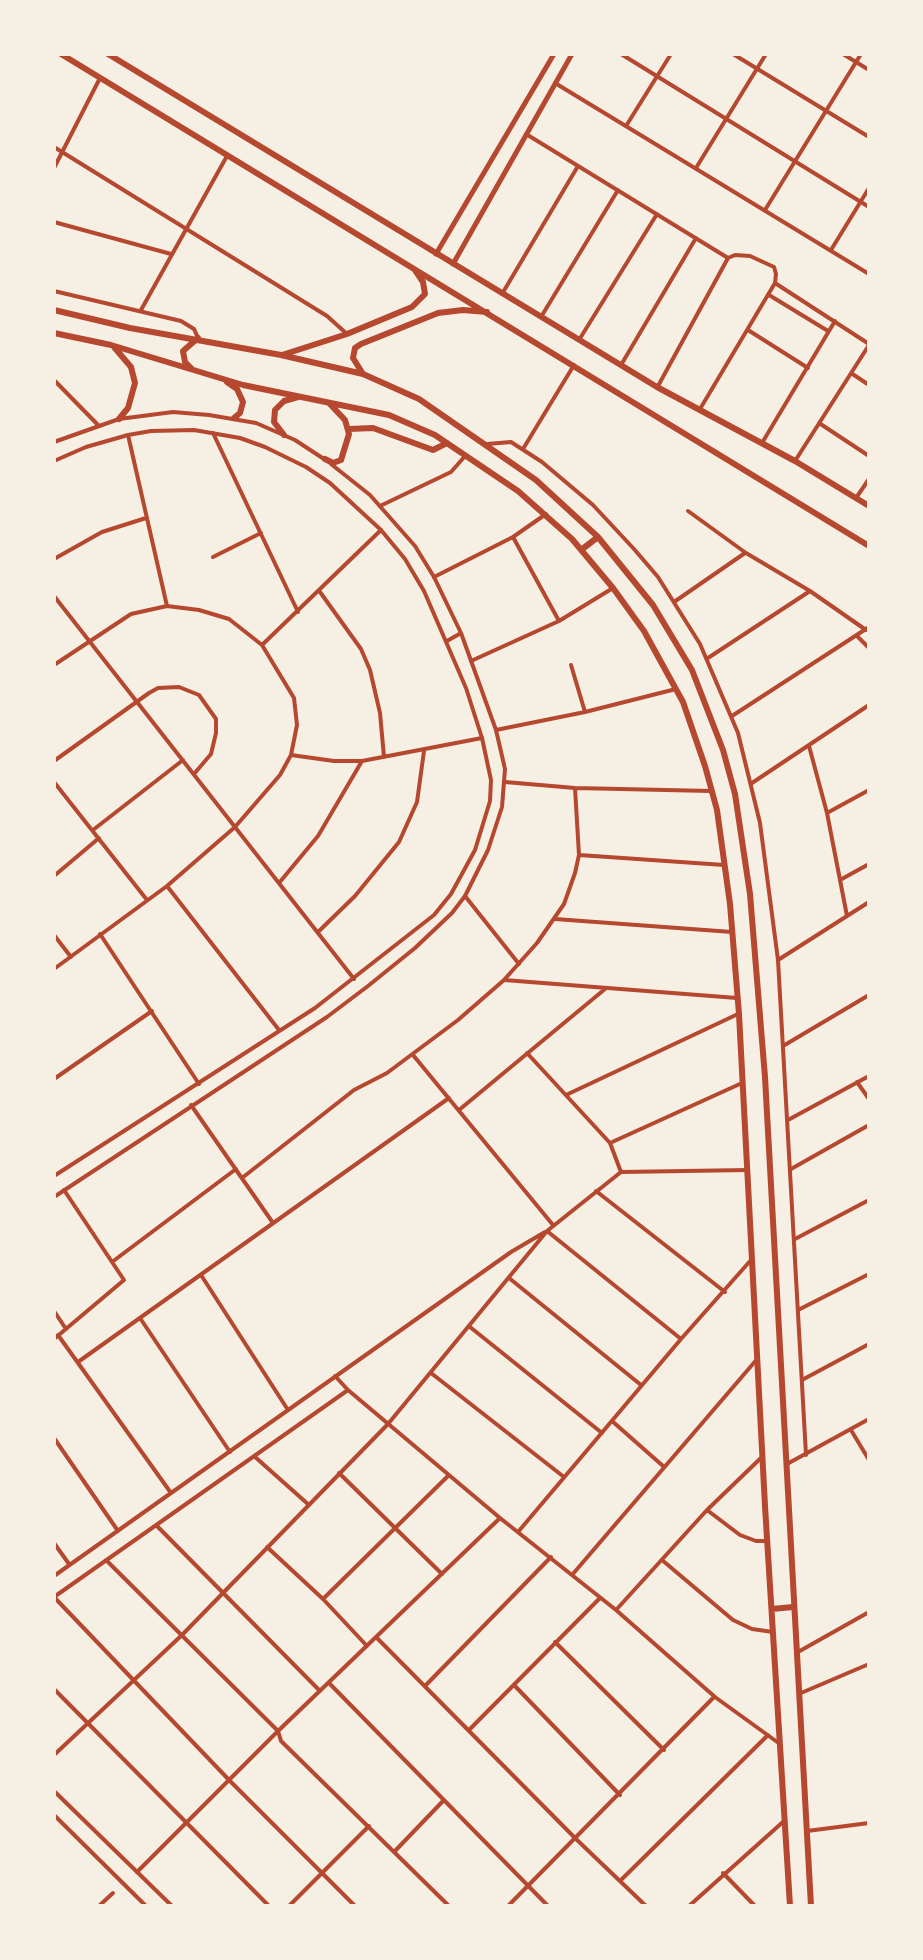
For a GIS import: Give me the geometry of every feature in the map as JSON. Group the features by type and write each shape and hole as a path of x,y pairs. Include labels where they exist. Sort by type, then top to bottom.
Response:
{"main road":[{"path":"61,54 869,546"},
{"path":"108,54 657,387 795,461 869,506"},
{"path":"436,254 554,54"},
{"path":"453,264 572,54"},
{"path":"281,355 347,334 412,307 422,299 425,288 413,267"},
{"path":"54,310 363,374 419,399 536,480 598,537 653,605 673,636 707,707 723,750 737,808 750,894 765,1077 811,1906"},
{"path":"363,374 353,358 355,348 361,344 438,313 463,310 488,312"},
{"path":"54,333 111,345 224,380 401,419 447,443 546,514 581,550 613,588 656,651 676,689 692,726 712,791 726,865 735,953 790,1906"},
{"path":"193,370 185,362 183,351 186,345 198,338"},
{"path":"111,345 126,360 135,383 132,399 119,419"},
{"path":"224,380 237,389 243,402 240,413 234,418"},
{"path":"284,435 274,422 275,410 284,401 303,397"},
{"path":"325,459 333,463 342,458 349,429 340,414 326,401"},
{"path":"349,429 377,429 433,450 447,443"},
{"path":"581,550 598,537"},
{"path":"735,953 754,950"},
{"path":"772,1609 793,1607"}],"street":[{"path":"621,54 869,207"},
{"path":"626,126 671,54"},
{"path":"733,54 869,137"},
{"path":"696,168 766,54"},
{"path":"843,54 869,70"},
{"path":"765,210 861,54"},
{"path":"54,168 100,78"},
{"path":"555,83 869,274"},
{"path":"526,134 728,258"},
{"path":"54,147 327,316 347,334"},
{"path":"141,310 227,156"},
{"path":"502,294 578,166"},
{"path":"831,250 869,188"},
{"path":"541,317 618,190"},
{"path":"579,340 657,214"},
{"path":"54,222 171,254"},
{"path":"621,365 696,238"},
{"path":"657,387 728,258 750,256 774,267 775,283 769,295 700,409"},
{"path":"775,283 869,344 795,461"},
{"path":"54,291 186,322 198,338"},
{"path":"769,295 829,332"},
{"path":"762,443 835,321"},
{"path":"748,330 808,368"},
{"path":"523,449 574,365"},
{"path":"851,373 869,385"},
{"path":"54,380 99,426"},
{"path":"54,442 119,419 173,412 256,423 325,459 380,506 415,546 434,577 461,633 496,730 505,782 493,838 465,896 439,926 327,1017 54,1197"},
{"path":"819,423 869,456"},
{"path":"54,461 86,447 128,435 172,430 240,438 306,467 357,505 381,530 405,559 424,591 447,641 482,738 491,780 490,801 475,850 434,915 315,1008 54,1176"},
{"path":"213,433 298,612"},
{"path":"128,435 167,606"},
{"path":"487,444 507,441 523,449 576,490 647,563 708,658 732,716 752,783 764,847 778,960 806,1455"},
{"path":"380,506 451,472 466,455"},
{"path":"856,498 869,479"},
{"path":"688,511 746,553 867,628 732,716"},
{"path":"434,577 513,537 546,514"},
{"path":"54,559 102,532 146,518"},
{"path":"262,645 381,530"},
{"path":"213,557 261,533"},
{"path":"513,537 559,621"},
{"path":"674,602 746,553"},
{"path":"471,661 559,621 613,588"},
{"path":"708,658 810,591"},
{"path":"320,592 361,649 370,670 380,713 384,757"},
{"path":"54,596 354,979"},
{"path":"54,665 123,618 148,609 167,606 222,616 262,645 294,698 297,725 291,755 280,775 235,827 167,886 54,969"},
{"path":"447,641 461,633"},
{"path":"857,636 869,648"},
{"path":"571,665 585,712"},
{"path":"54,761 149,693 169,686 189,689 205,701 216,719 211,754 194,774"},
{"path":"496,730 676,689"},
{"path":"752,783 869,705"},
{"path":"291,755 362,761 482,738"},
{"path":"809,746 827,813 847,916"},
{"path":"318,932 355,896 399,842 417,802 424,751"},
{"path":"93,830 183,760"},
{"path":"279,883 318,836 362,761"},
{"path":"54,782 147,900"},
{"path":"505,782 575,788 712,791"},
{"path":"242,1178 354,1090 380,1078 413,1055 481,1002 519,964 555,919 573,881 579,855 575,788"},
{"path":"827,813 869,790"},
{"path":"54,876 99,838"},
{"path":"579,855 726,865"},
{"path":"840,880 869,864"},
{"path":"167,886 279,1030"},
{"path":"465,896 519,964"},
{"path":"778,960 869,902"},
{"path":"555,919 733,932"},
{"path":"100,934 199,1084"},
{"path":"54,935 71,957"},
{"path":"504,980 738,998"},
{"path":"459,1110 606,987"},
{"path":"783,1046 869,995"},
{"path":"54,1079 152,1011"},
{"path":"566,1095 739,1014"},
{"path":"527,1053 610,1143 621,1172"},
{"path":"413,1055 553,1225"},
{"path":"788,1120 869,1076"},
{"path":"610,1143 743,1082"},
{"path":"857,1082 869,1099"},
{"path":"78,1362 449,1098"},
{"path":"191,1105 273,1223"},
{"path":"791,1169 869,1125"},
{"path":"112,1262 236,1169"},
{"path":"54,1755 182,1635 388,1424 553,1225 621,1172 748,1170"},
{"path":"64,1190 124,1280 56,1337 78,1362 172,1493"},
{"path":"596,1191 725,1292"},
{"path":"795,1239 869,1200"},
{"path":"547,1231 681,1339"},
{"path":"54,1576 511,1252 547,1231"},
{"path":"518,1532 753,1258"},
{"path":"798,1310 869,1274"},
{"path":"201,1275 289,1411"},
{"path":"509,1278 642,1386"},
{"path":"54,1311 66,1329"},
{"path":"140,1318 230,1452"},
{"path":"470,1327 602,1433"},
{"path":"802,1380 869,1344"},
{"path":"572,1575 758,1357"},
{"path":"431,1373 564,1478"},
{"path":"335,1376 500,1518 616,1610 715,1697 780,1744"},
{"path":"348,1390 54,1597 355,1906"},
{"path":"787,1464 869,1419"},
{"path":"612,1421 663,1466"},
{"path":"851,1430 869,1460"},
{"path":"54,1438 118,1531"},
{"path":"254,1456 309,1505"},
{"path":"616,1610 707,1510 763,1456"},
{"path":"339,1473 442,1574"},
{"path":"323,1599 449,1475"},
{"path":"707,1510 745,1538 767,1541"},
{"path":"137,1872 278,1731 500,1518"},
{"path":"156,1525 320,1691"},
{"path":"54,1543 70,1565"},
{"path":"267,1547 323,1599 367,1646"},
{"path":"425,1686 551,1557"},
{"path":"106,1560 278,1731 281,1741 449,1906"},
{"path":"662,1560 733,1620 752,1629 773,1632"},
{"path":"469,1730 600,1598"},
{"path":"796,1654 869,1612"},
{"path":"376,1637 646,1906"},
{"path":"555,1642 664,1750"},
{"path":"798,1694 869,1664"},
{"path":"329,1683 548,1906"},
{"path":"514,1685 620,1795"},
{"path":"54,1689 269,1906"},
{"path":"508,1906 715,1697"},
{"path":"620,1881 768,1735"},
{"path":"54,1791 172,1906"},
{"path":"395,1851 443,1800"},
{"path":"54,1815 146,1906"},
{"path":"689,1906 784,1821"},
{"path":"807,1831 869,1823"},
{"path":"289,1906 369,1826"},
{"path":"723,1873 755,1906"},
{"path":"99,1906 113,1893"}]}
